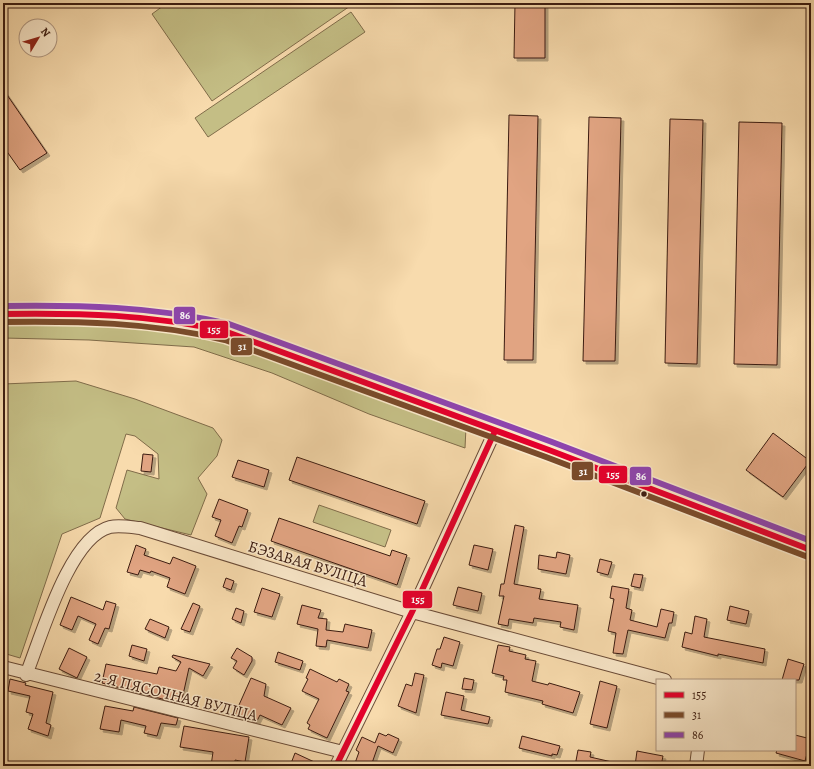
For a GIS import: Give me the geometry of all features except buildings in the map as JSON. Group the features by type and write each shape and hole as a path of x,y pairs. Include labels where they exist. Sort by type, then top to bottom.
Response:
{"main road":[{"path":"3,314 127,316 198,325 246,338 495,430 811,550"}],"street":[{"path":"336,766 412,612 495,430"},
{"name":"БЭЗАВАЯ ВУЛІЦА","path":"26,674 64,576 75,557 91,538 110,527 124,526 140,528 412,612 661,679"},
{"name":"2-Я ПЯСОЧНАЯ ВУЛІЦА","path":"3,667 342,752"},
{"path":"696,766 698,751"}],"shaded area":[{"path":"167,3 353,4 212,101 152,14"},
{"path":"351,12 365,32 208,137 195,118"},
{"path":"3,319 139,322 227,338 466,427 465,448 369,414 272,373 194,347 89,340 3,338"},
{"path":"76,381 135,399 213,428 222,440 217,456 198,478 207,494 191,535 125,519 116,508 127,470 159,479 158,454 135,436 126,434 100,518 62,534 20,658 3,653 3,384"},
{"path":"319,505 391,530 385,547 313,522"}],"transit line":[{"name":"86","path":"3,306 60,306 145,310 173,313 229,324 552,442 811,541"},
{"name":"155","path":"3,314 60,314 144,318 171,321 227,332 549,450 811,550"},
{"name":"31","path":"3,322 59,322 142,326 170,329 225,340 546,457 808,557"},
{"name":"155","path":"336,766 412,612 495,431"}]}
